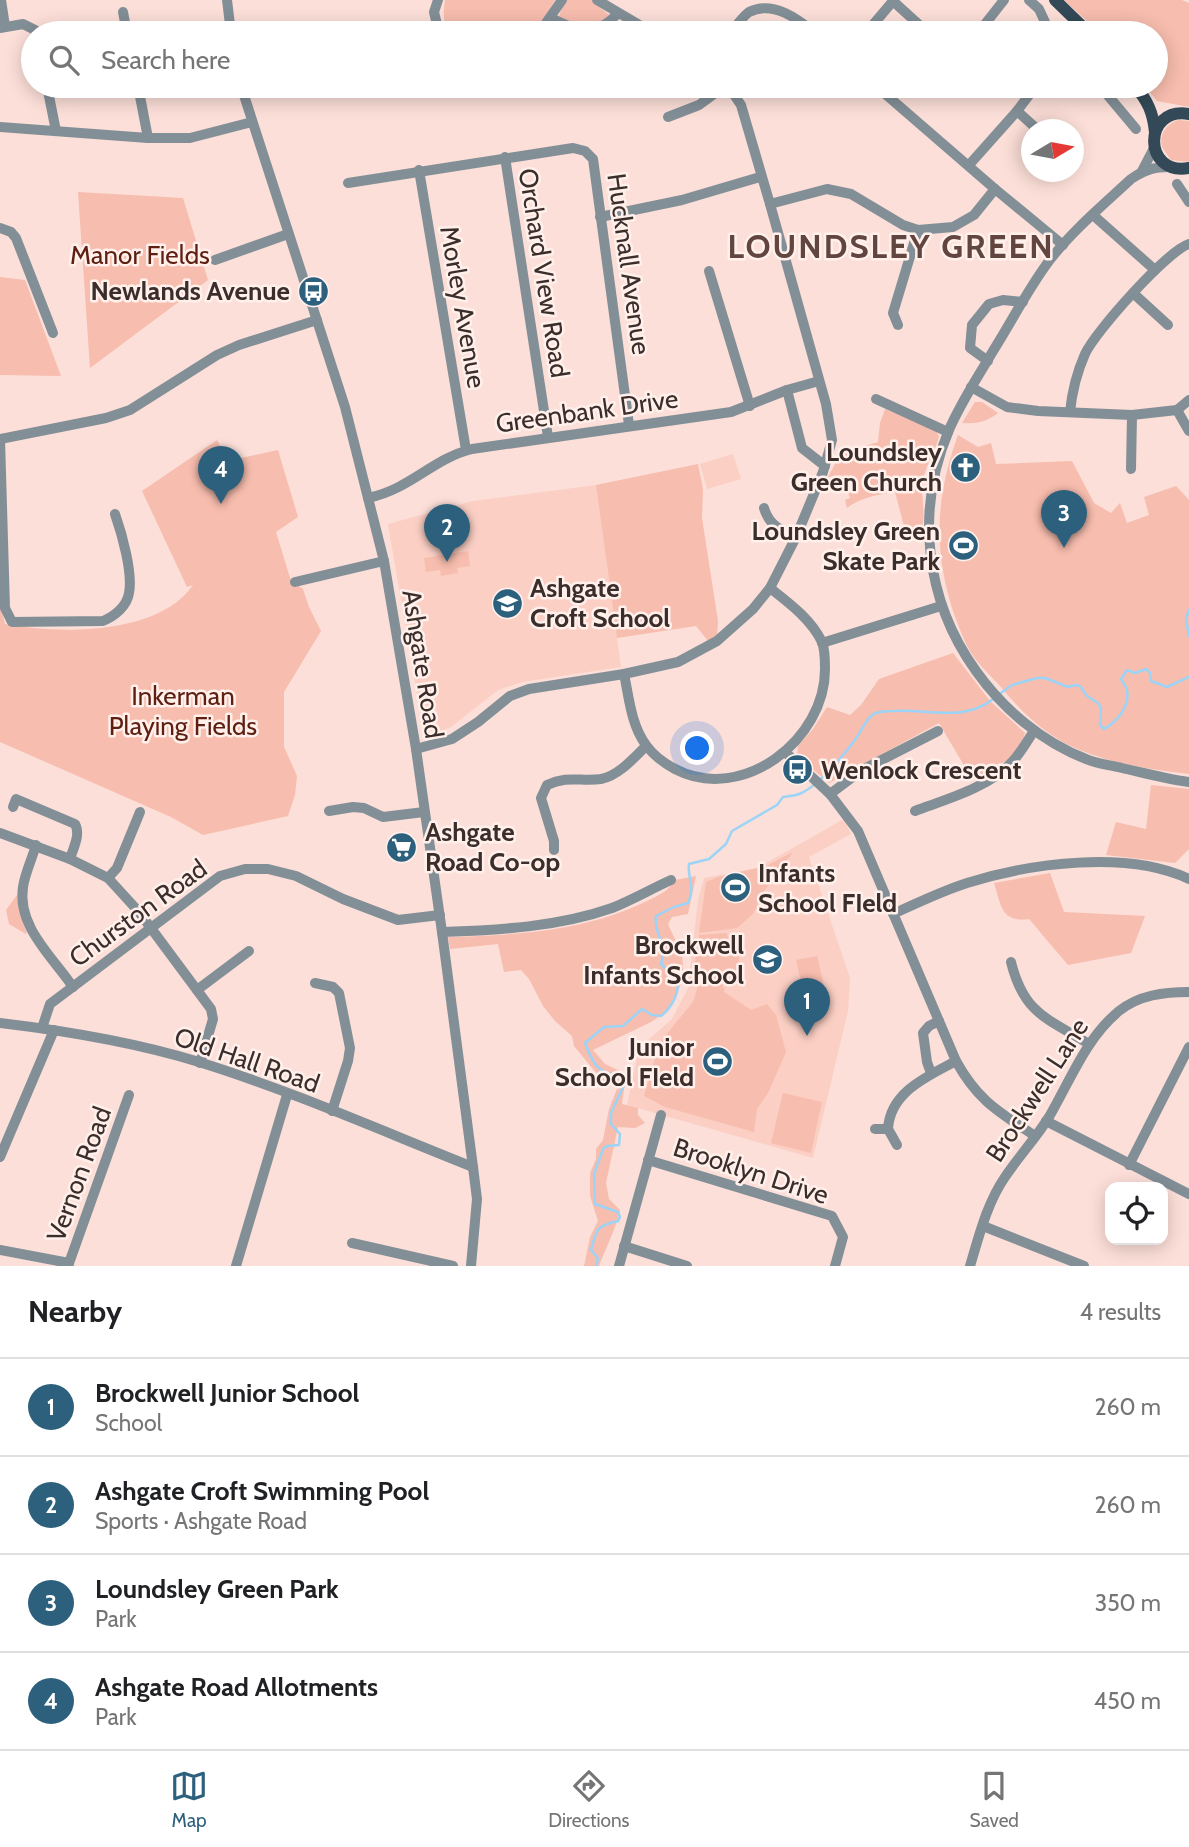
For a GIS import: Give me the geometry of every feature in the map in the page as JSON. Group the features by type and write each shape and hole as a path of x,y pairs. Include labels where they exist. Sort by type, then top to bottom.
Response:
{"main road":[{"path":"1055,0 1077,21"},
{"path":"1145,98 1175,114 1189,114"},
{"path":"1148,101 1155,133 1154,148 1162,161 1170,167 1188,168"},
{"path":"1155,133 1165,119 1175,114"}],"street":[{"path":"1,0 2,27 21,24"},
{"path":"227,0 230,21"},
{"path":"436,21 434,12 438,0"},
{"path":"549,21 562,0"},
{"path":"597,0 610,3 618,13 632,21"},
{"path":"987,21 1004,0"},
{"path":"1029,0 1040,9 1045,21"},
{"path":"876,21 892,1 914,21"},
{"path":"741,21 749,12 761,7 783,4 801,21"},
{"path":"123,12 125,21"},
{"path":"611,21 618,13"},
{"path":"551,18 557,21"},
{"path":"49,98 56,131"},
{"path":"140,98 148,138"},
{"name":"Ashgate Road","path":"245,98 345,407 384,561 443,932 477,1199 471,1266"},
{"path":"668,117 699,105 709,98"},
{"path":"416,749 452,739 510,696 528,689 624,674 678,662 717,641 753,609 770,588 796,537 825,466 832,440 819,381 770,204 741,105 735,98"},
{"path":"890,98 1063,245"},
{"path":"969,165 1027,98"},
{"path":"1112,98 1136,129"},
{"path":"1017,111 1026,119"},
{"path":"0,127 148,138 190,138 252,122"},
{"name":"Hucknall Avenue","path":"348,183 505,157 573,148 585,151 593,159 629,425"},
{"path":"1142,172 1154,148"},
{"name":"Orchard View Road","path":"505,157 548,437"},
{"path":"1170,167 1155,167 1142,172 1063,245 1033,284 971,387 948,432 929,496 929,537 941,606 957,642 996,696 1034,731 1086,760 1189,782"},
{"name":"Morley Avenue","path":"419,170 466,450"},
{"path":"600,217 682,200 760,177"},
{"path":"1177,184 1189,202"},
{"path":"770,204 827,189 851,194 903,225 918,230 953,227 974,215 995,189"},
{"path":"1093,215 1155,270"},
{"path":"0,228 11,232 16,238 50,315 53,333"},
{"path":"898,325 893,313 918,230"},
{"path":"215,260 288,234"},
{"path":"1070,412 1072,393 1086,351 1155,270 1180,247 1189,244"},
{"path":"709,271 750,406"},
{"path":"1133,293 1168,325"},
{"path":"988,361 970,348 972,325 989,304 1003,300 1023,302"},
{"path":"115,514 127,556 129,593 123,607 114,617 103,621 12,622 2,595 0,439 106,418 130,410 217,355 239,345 317,320"},
{"name":"Greenbank Drive","path":"368,498 402,487 442,460 466,450 731,412 786,390 819,381"},
{"path":"971,387 1007,407 1070,412 1132,415 1177,410 1189,400"},
{"path":"786,390 802,449 825,466"},
{"path":"876,398 948,432"},
{"path":"1177,410 1189,431"},
{"path":"1131,469 1132,415"},
{"path":"764,508 767,519 778,529 796,537"},
{"path":"295,582 384,561"},
{"path":"624,674 636,726 646,746 664,763 682,773 723,780 760,769 785,752 818,709 825,682 822,643 813,627 792,605 770,588"},
{"path":"822,643 941,606"},
{"path":"830,794 862,770 938,731"},
{"path":"915,811 987,781 1012,763 1034,731"},
{"path":"554,850 554,841 541,798 547,785 560,778 602,779 628,764 646,746"},
{"path":"785,752 818,781 858,831 956,1061 968,1083 982,1099 1035,1136"},
{"path":"12,800 75,824 77,836 69,859"},
{"path":"329,811 364,808 383,817 424,812"},
{"path":"108,878 117,868 140,812"},
{"path":"0,833 36,845 108,878 151,928 211,1009 213,1019 200,1063"},
{"path":"36,845 23,886 25,913 35,936 73,987"},
{"path":"893,914 966,883 1054,865 1094,862 1138,865 1177,873 1189,879"},
{"name":"Churston Road","path":"42,1028 50,1004 220,876 245,869 268,869 296,876 343,899 398,920 440,915"},
{"path":"443,932 503,930 568,920 614,907 671,880"},
{"path":"197,990 249,950"},
{"path":"1015,967 1018,988 1026,1001 1035,1010 1089,1044"},
{"path":"315,984 334,987 339,993 349,1048 348,1061 332,1111"},
{"name":"Brockwell Lane","path":"970,1266 983,1226 1004,1179 1046,1121 1089,1044 1103,1025 1121,1009 1145,996 1165,992 1189,992"},
{"path":"931,1073 923,1033 939,1021"},
{"name":"Old Hall Road","path":"0,1023 54,1030 145,1048 200,1063 332,1111 473,1167"},
{"path":"0,1157 54,1030"},
{"path":"1129,1165 1189,1047"},
{"path":"897,1145 888,1129 891,1113 907,1091 931,1073 956,1061"},
{"name":"Vernon Road","path":"68,1265 129,1095"},
{"path":"236,1266 287,1095"},
{"path":"619,1266 662,1115"},
{"path":"1046,1121 1189,1194"},
{"path":"875,1129 888,1129"},
{"name":"Brooklyn Drive","path":"648,1160 832,1216 843,1237 835,1266"},
{"path":"983,1226 1084,1266"},
{"path":"352,1242 453,1266"},
{"path":"624,1246 687,1266"},
{"path":"0,1250 68,1265"}],"shaded area":[{"path":"733,454 741,479 707,489 700,464"},
{"name":"Ashgate Croft School","path":"596,485 621,667 522,682 498,690 451,727 439,732 430,726 420,711 388,524 473,501"},
{"path":"844,819 851,834 809,857 850,978 848,1011 813,1158 627,1105 639,1048 672,1019 688,988 698,900 704,878 757,868"}],"green space":[{"path":"445,0 555,0 542,21 445,21"},
{"path":"565,0 591,0 609,15 606,21 566,21 559,16"},
{"path":"1064,0 1182,0 1189,3 1189,107 1157,101 1155,98 1168,98 1168,21 1087,21"},
{"path":"1179,120 1189,121 1189,162 1171,160 1162,147 1164,130"},
{"name":"Manor Fields","path":"78,192 183,198 208,280 90,368"},
{"name":"Manor Fields","path":"0,277 25,280 61,376 0,375"},
{"path":"975,402 982,402 998,413 981,422 962,423"},
{"path":"885,409 936,430 939,437 923,480 921,530 908,532 895,492 864,499 847,508 845,500 850,498 842,475 828,477 841,453 878,442"},
{"path":"958,435 978,447 991,443 996,464 1072,461 1094,503 1111,513 1120,503 1127,523 1149,515 1144,497 1176,486 1189,500 1189,774 1120,763 1069,745 1047,732 1027,715 972,655 955,617 940,548 941,503 950,458"},
{"name":"Inkerman Playing Fields","path":"217,440 228,461 278,450 298,517 276,532 291,581 303,589 321,631 284,692 284,747 297,776 295,795 288,816 203,835 171,817 0,742 0,605 5,624 79,630 132,622 156,614 177,602 193,585 187,587 142,491"},
{"path":"698,464 703,489 702,518 718,621 717,636 708,641 696,626 617,638 596,485"},
{"path":"468,551 470,566 457,568 458,573 441,576 440,570 426,572 424,558"},
{"path":"953,653 990,701 1025,733 1018,749 1004,762 972,779 939,723 829,783 797,756 798,746 827,707 850,715 861,705 879,679"},
{"path":"1151,785 1189,789 1189,849 1175,863 1106,855 1116,822 1146,829"},
{"name":"Infants School FIeld","path":"793,852 762,894 753,914 737,928 699,933 706,882 766,866"},
{"path":"1050,873 1064,912 1145,916 1131,953 1068,965 1029,919 1020,920 1007,915 994,883"},
{"path":"696,876 688,914 672,917 668,924 682,955 684,978 668,1011 593,1050 605,1064 626,1074 622,1104 638,1108 638,1115 645,1123 635,1128 618,1127 606,1183 609,1199 620,1210 599,1266 584,1266 590,1237 598,1221 590,1196 590,1173 596,1159 596,1149 603,1140 609,1109 619,1084 607,1086 574,1046 572,1036 543,1006 529,979 521,970 504,972 498,944 450,949 448,937 524,933 573,926 621,912 666,891 675,880"},
{"path":"17,895 26,934 9,924 6,910"},
{"name":"Junior School FIeld","path":"727,933 729,946 738,945 740,970 721,973 724,992 751,1010 767,1004 776,1015 786,1052 768,1093 757,1109 754,1132 665,1107 644,1096 660,1042 693,1002 703,969 694,969 699,935"},
{"path":"817,956 826,994 805,999 796,960"},
{"path":"783,1093 822,1102 811,1153 771,1143"}],"waterway":[{"path":"1189,610 1186,619 1189,636"},
{"path":"998,695 1012,685 1037,678 1045,678 1068,687 1080,686 1101,708 1100,725 1104,729 1114,722 1127,702 1127,690 1121,679 1127,670 1135,673 1146,669 1150,673 1151,681 1167,687 1189,677"},
{"path":"596,1266 598,1258 591,1250 596,1232 601,1227 618,1221 620,1217 618,1212 595,1204 594,1174 603,1149 619,1145 620,1134 611,1124 611,1113 625,1083 597,1067 585,1043 604,1027 623,1026 642,1009 652,1015 661,1016 672,1003 677,992 677,981 661,964 662,950 656,916 688,903 691,891 689,864 709,859 726,844 732,831 777,805 783,797 799,794 814,785 838,761 872,715 891,711 958,712 982,706 993,699"}],"place":[{"name":"Newlands Avenue","path":"313,291"},
{"name":"Loundsley Green Church","path":"965,467"},
{"name":"Ashgate Road Allotments","path":"221,504"},
{"name":"Loundsley Green Skate Park","path":"963,546"},
{"name":"Loundsley Green Park","path":"1064,548"},
{"name":"Ashgate Croft Swimming Pool","path":"447,562"},
{"name":"Ashgate Croft School","path":"507,603"},
{"name":"Wenlock Crescent","path":"798,770"},
{"name":"Ashgate Road Co-op","path":"402,847"},
{"name":"Infants School FIeld","path":"735,888"},
{"name":"Brockwell Infants School","path":"767,960"},
{"name":"Brockwell Junior School","path":"807,1036"},
{"name":"Junior School FIeld","path":"717,1062"}],"district":[{"name":"LOUNDSLEY GREEN","path":"891,246"}]}
